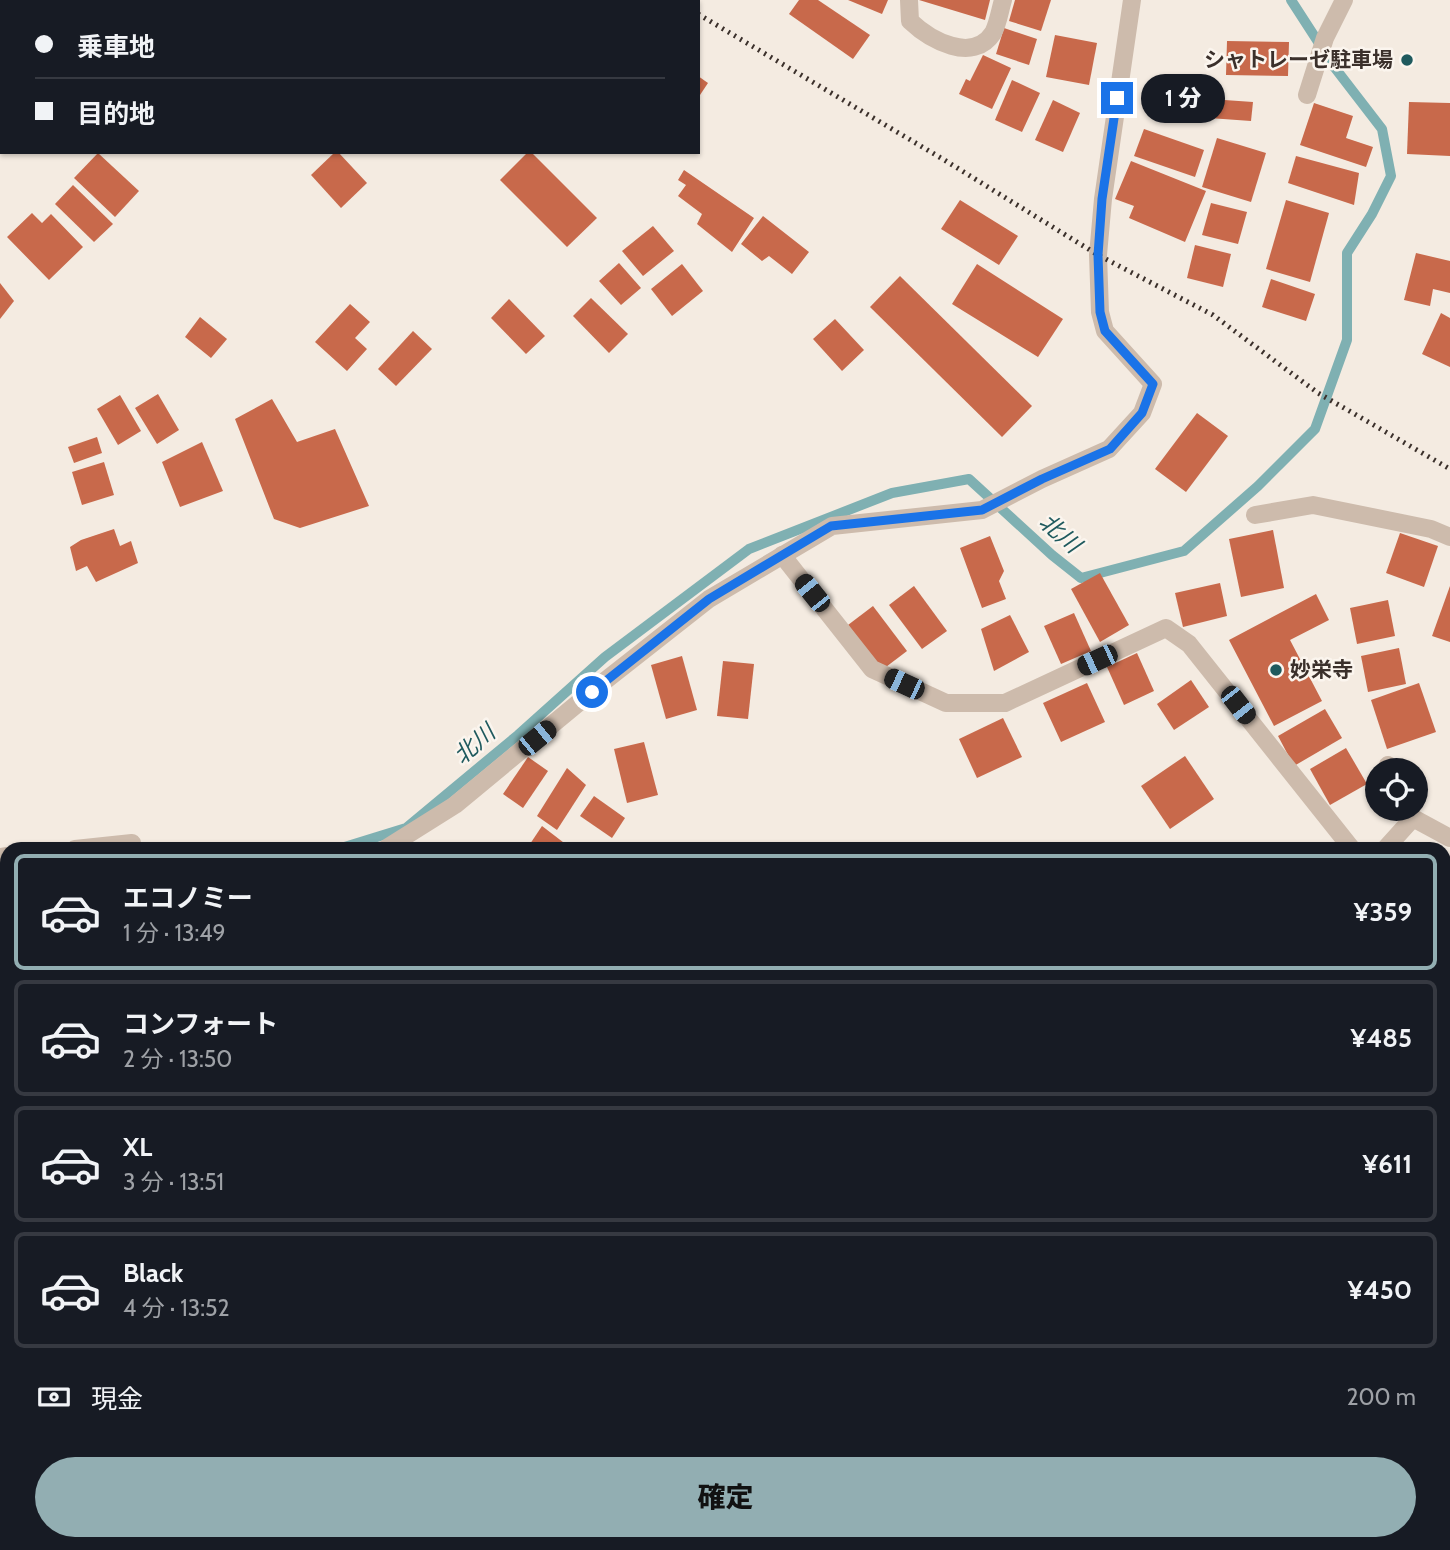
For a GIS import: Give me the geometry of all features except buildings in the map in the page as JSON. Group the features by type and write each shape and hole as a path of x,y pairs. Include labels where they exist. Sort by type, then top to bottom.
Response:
{"street":[{"path":"909,0 910,21 918,28 953,46 969,48 980,46 993,32 1003,0"},
{"path":"396,842 454,805 709,599 831,526 982,510 1042,479 1110,449 1142,413 1153,384 1105,331 1100,312 1098,255 1102,199 1132,0"},
{"path":"1307,95 1325,38 1343,0"},
{"path":"1255,515 1314,505 1432,529 1450,537"},
{"path":"782,555 872,669 946,703 1005,703 1166,628 1189,644 1346,842"},
{"path":"1390,842 1404,821"},
{"path":"1423,821 1450,838"}],"waterway":[{"name":"北川","path":"361,842 406,828 518,735 605,657 749,549 892,493 969,479 1081,578 1184,551 1258,486 1315,429 1347,340 1347,253 1372,214 1391,176 1382,129 1335,68 1291,0"}],"railway":[{"path":"700,15 1098,255 1213,315 1318,393 1450,469"}],"place":[{"name":"シャトレーゼ駐車場","path":"1407,60"},
{"name":"妙栄寺","path":"1276,670"}],"route":[{"path":"592,692 709,599 831,526 982,510 1042,479 1110,449 1142,413 1153,384 1105,331 1100,312 1098,255 1102,199 1117,98"}]}
